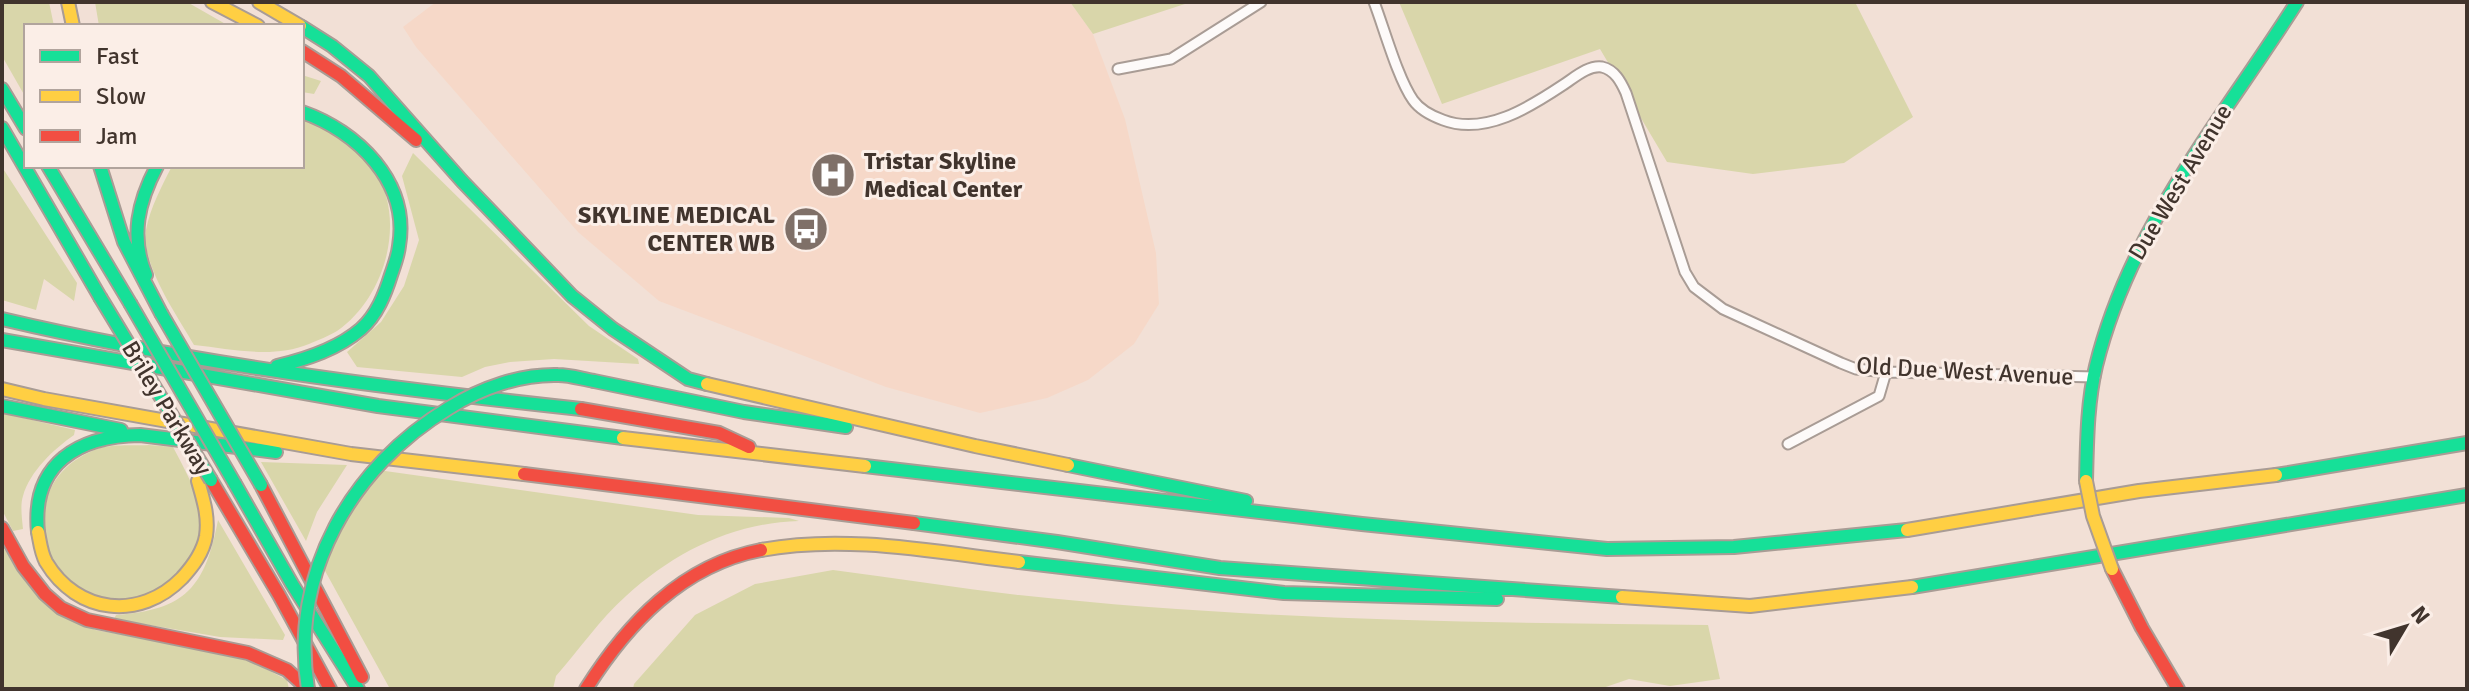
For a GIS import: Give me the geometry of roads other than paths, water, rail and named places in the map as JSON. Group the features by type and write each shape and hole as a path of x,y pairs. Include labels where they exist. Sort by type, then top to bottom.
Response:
{"main road":[{"path":"68,2 73,24"},
{"path":"212,2 254,24"},
{"path":"259,2 296,24"},
{"name":"Due West Avenue","path":"2178,689 2112,569 2093,516 2086,481 2086,420 2104,332 2118,290 2158,211 2194,151 2297,2"},
{"path":"304,29 332,46 369,76 462,181 572,296 613,329 688,379 975,446 1362,524"},
{"path":"304,52 341,76 462,181"},
{"path":"2,89 24,126"},
{"path":"239,364 275,367 297,362 341,343 363,329 388,284 400,242 399,222 389,181 361,145 342,130 304,113"},
{"name":"Briley Parkway","path":"2,128 24,166"},
{"name":"Briley Parkway","path":"25,168 162,400 204,480 279,595 330,689"},
{"name":"Briley Parkway","path":"49,168 292,584 358,689"},
{"path":"101,168 118,234 142,283 261,485 368,689"},
{"path":"156,168 140,203 137,242 142,266 161,313"},
{"path":"2,319 108,344 385,388 606,412 719,433 761,453"},
{"path":"2,340 378,406 1362,524 1607,549 1734,547 1933,527 2139,491 2303,472 2467,443"},
{"path":"308,689 303,663 306,619 322,552 338,516 364,478 401,439 427,420 484,388 558,375 744,412 975,446"},
{"path":"2,389 351,454 642,487 1057,542 1220,568 1750,606 1963,580 2467,495"},
{"path":"2,406 162,438"},
{"path":"204,480 208,525 203,550 186,577 144,605 125,608 82,598 60,583 43,559 35,530 44,481 59,462 78,446 101,438 127,434 273,452 351,454"},
{"path":"2,528 23,566 45,594 61,608 87,620 248,653 287,670 308,689"},
{"path":"586,689 609,653 633,624 678,585 741,554 794,544 897,547 1284,593 1652,601"}],"street":[{"path":"1118,69 1171,59 1261,2"},
{"name":"Old Due West Avenue","path":"1374,2 1413,100 1428,114 1448,122 1466,126 1510,116 1585,70 1599,67 1610,71 1626,93 1685,272 1694,287 1723,309 1856,369 2095,377"},
{"path":"1788,444 1879,396 1886,372"}],"place":[{"name":"Tristar Skyline Medical Center","path":"833,175"},
{"name":"SKYLINE MEDICAL CENTER WB","path":"806,229"}]}
